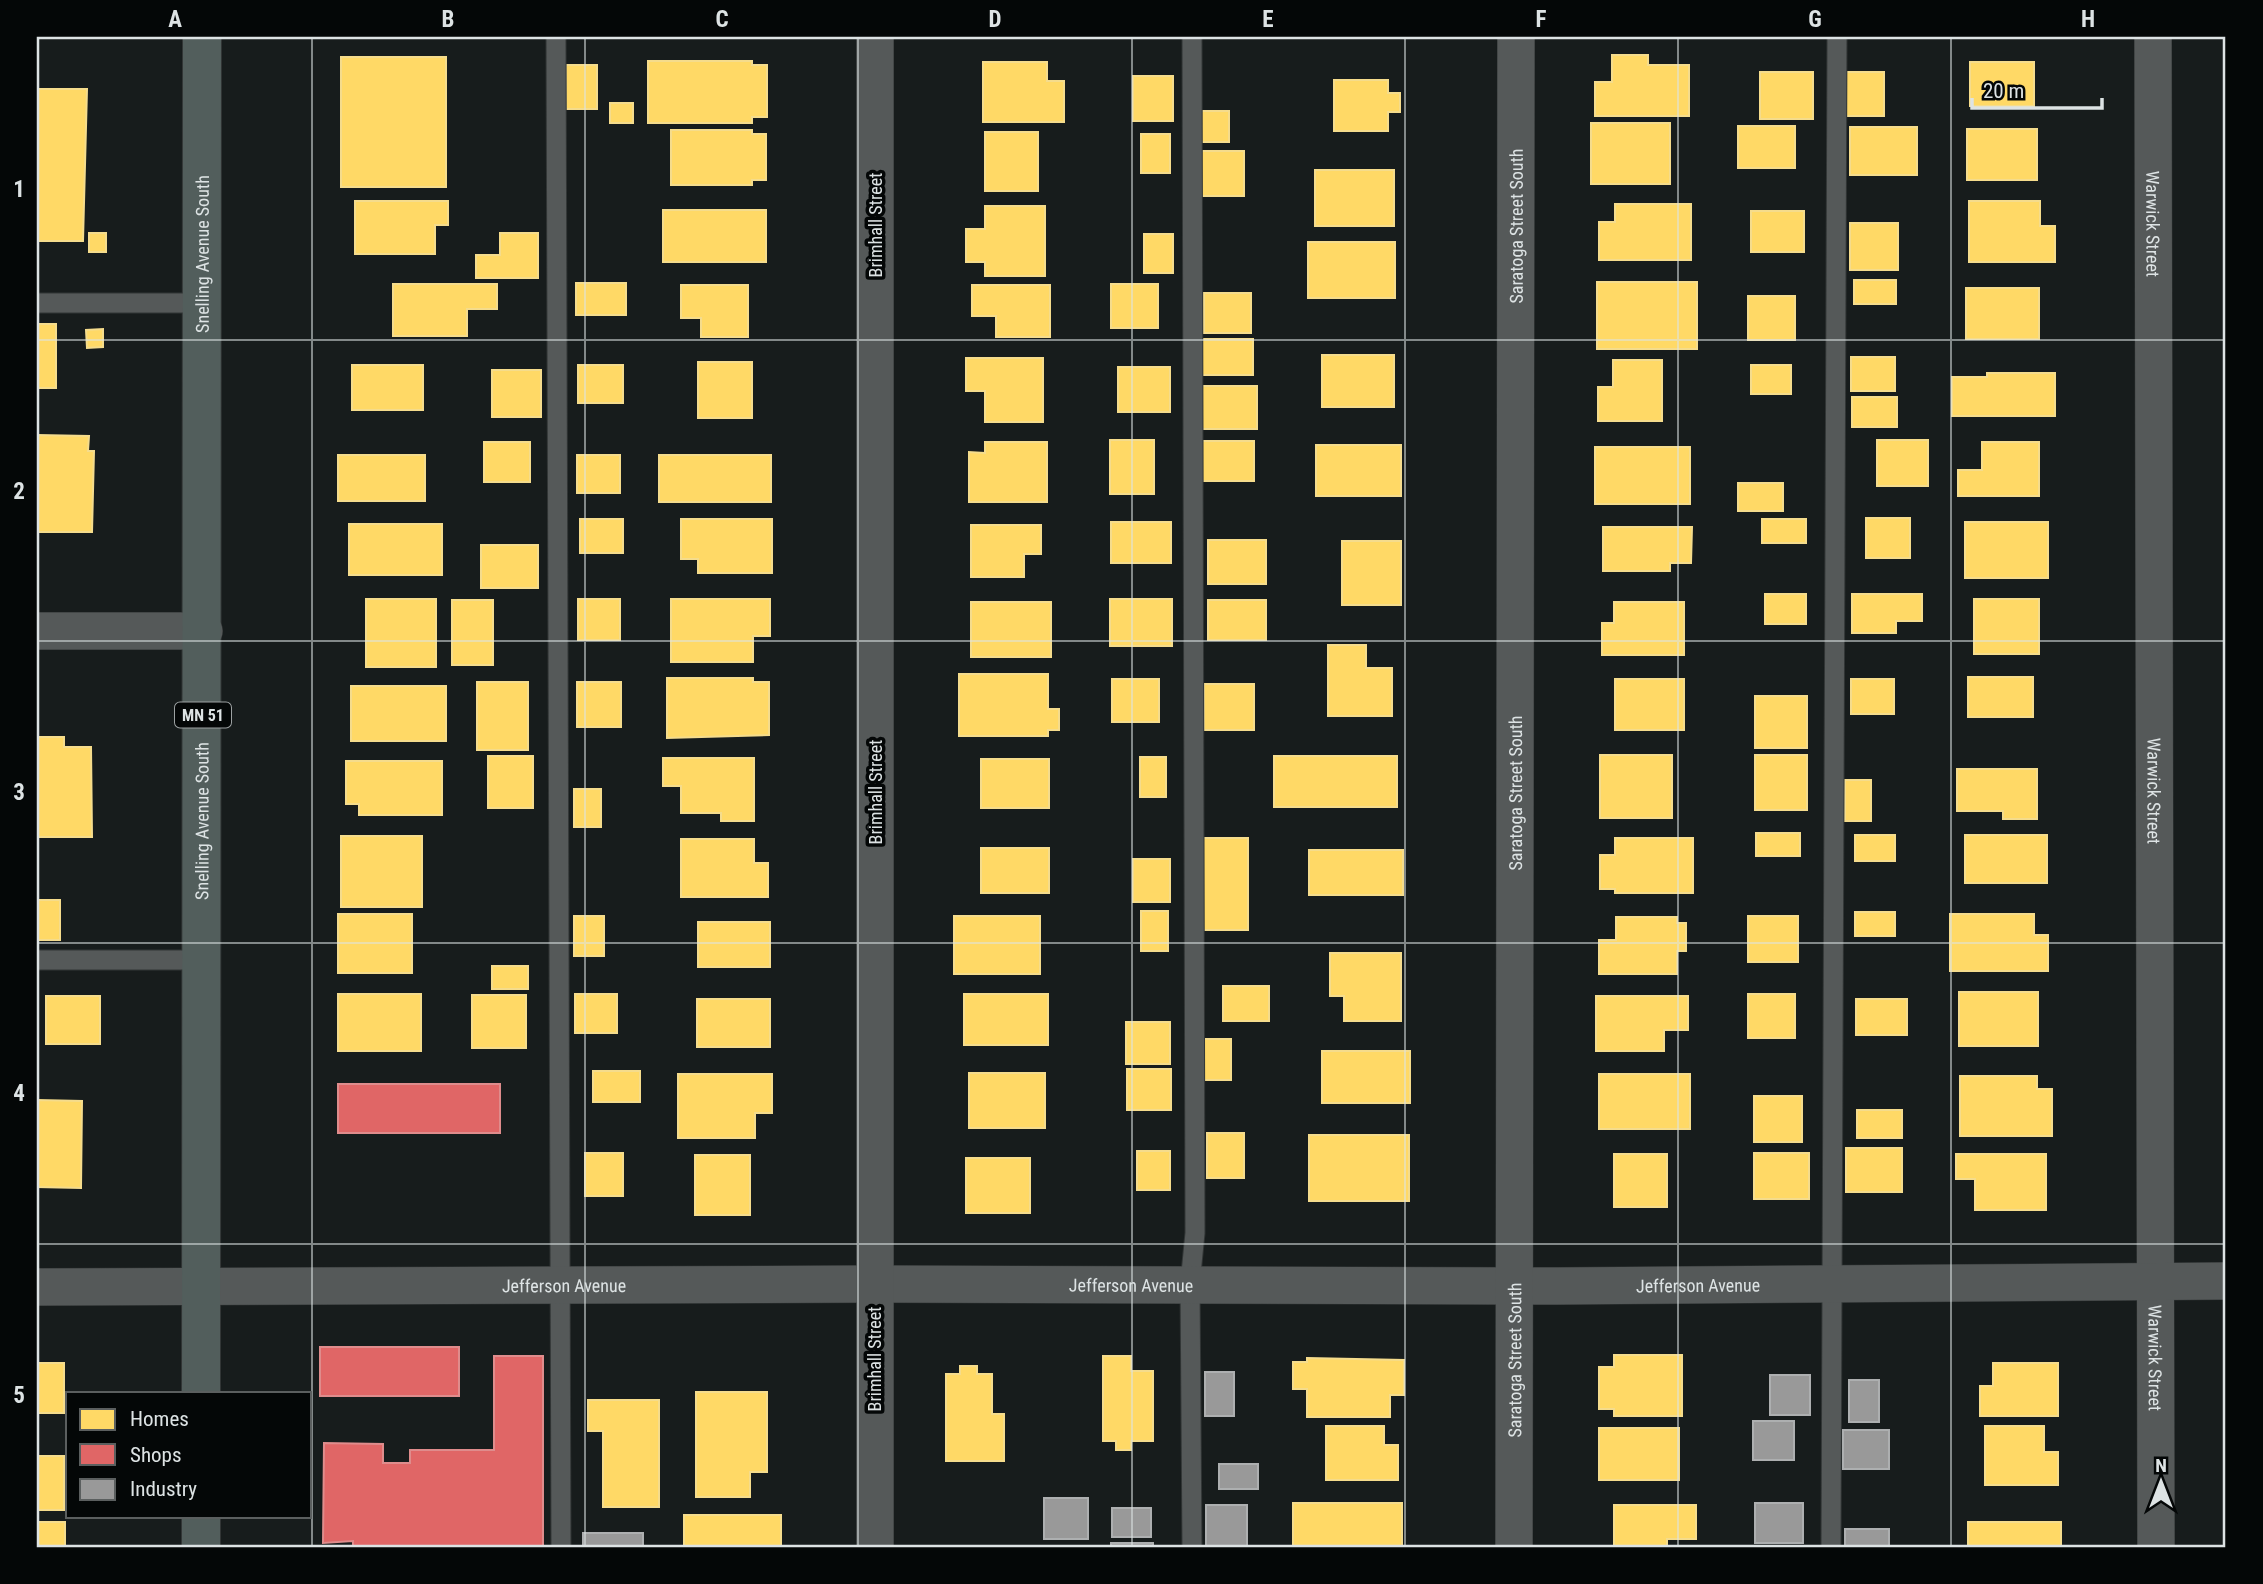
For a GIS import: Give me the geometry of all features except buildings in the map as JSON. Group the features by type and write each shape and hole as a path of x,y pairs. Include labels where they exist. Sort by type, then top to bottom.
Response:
{"main road":[{"name":"Snelling Avenue South","path":"201,1392 204,631 202,37"},
{"path":"201,1518 201,1547"}],"street":[{"name":"Brimhall Street","path":"875,37 875,1547"},
{"name":"Saratoga Street South","path":"1514,1547 1516,37"},
{"name":"Warwick Street","path":"2153,37 2156,1547"},
{"path":"37,631 204,631"},
{"name":"Jefferson Avenue","path":"37,1287 2226,1281"}],"lane":[{"path":"556,37 561,1547"},
{"path":"1192,37 1195,1233 1189,1284 1192,1547"},
{"path":"1831,1547 1837,37"},
{"path":"37,303 203,303"},
{"path":"37,960 202,960"}]}
